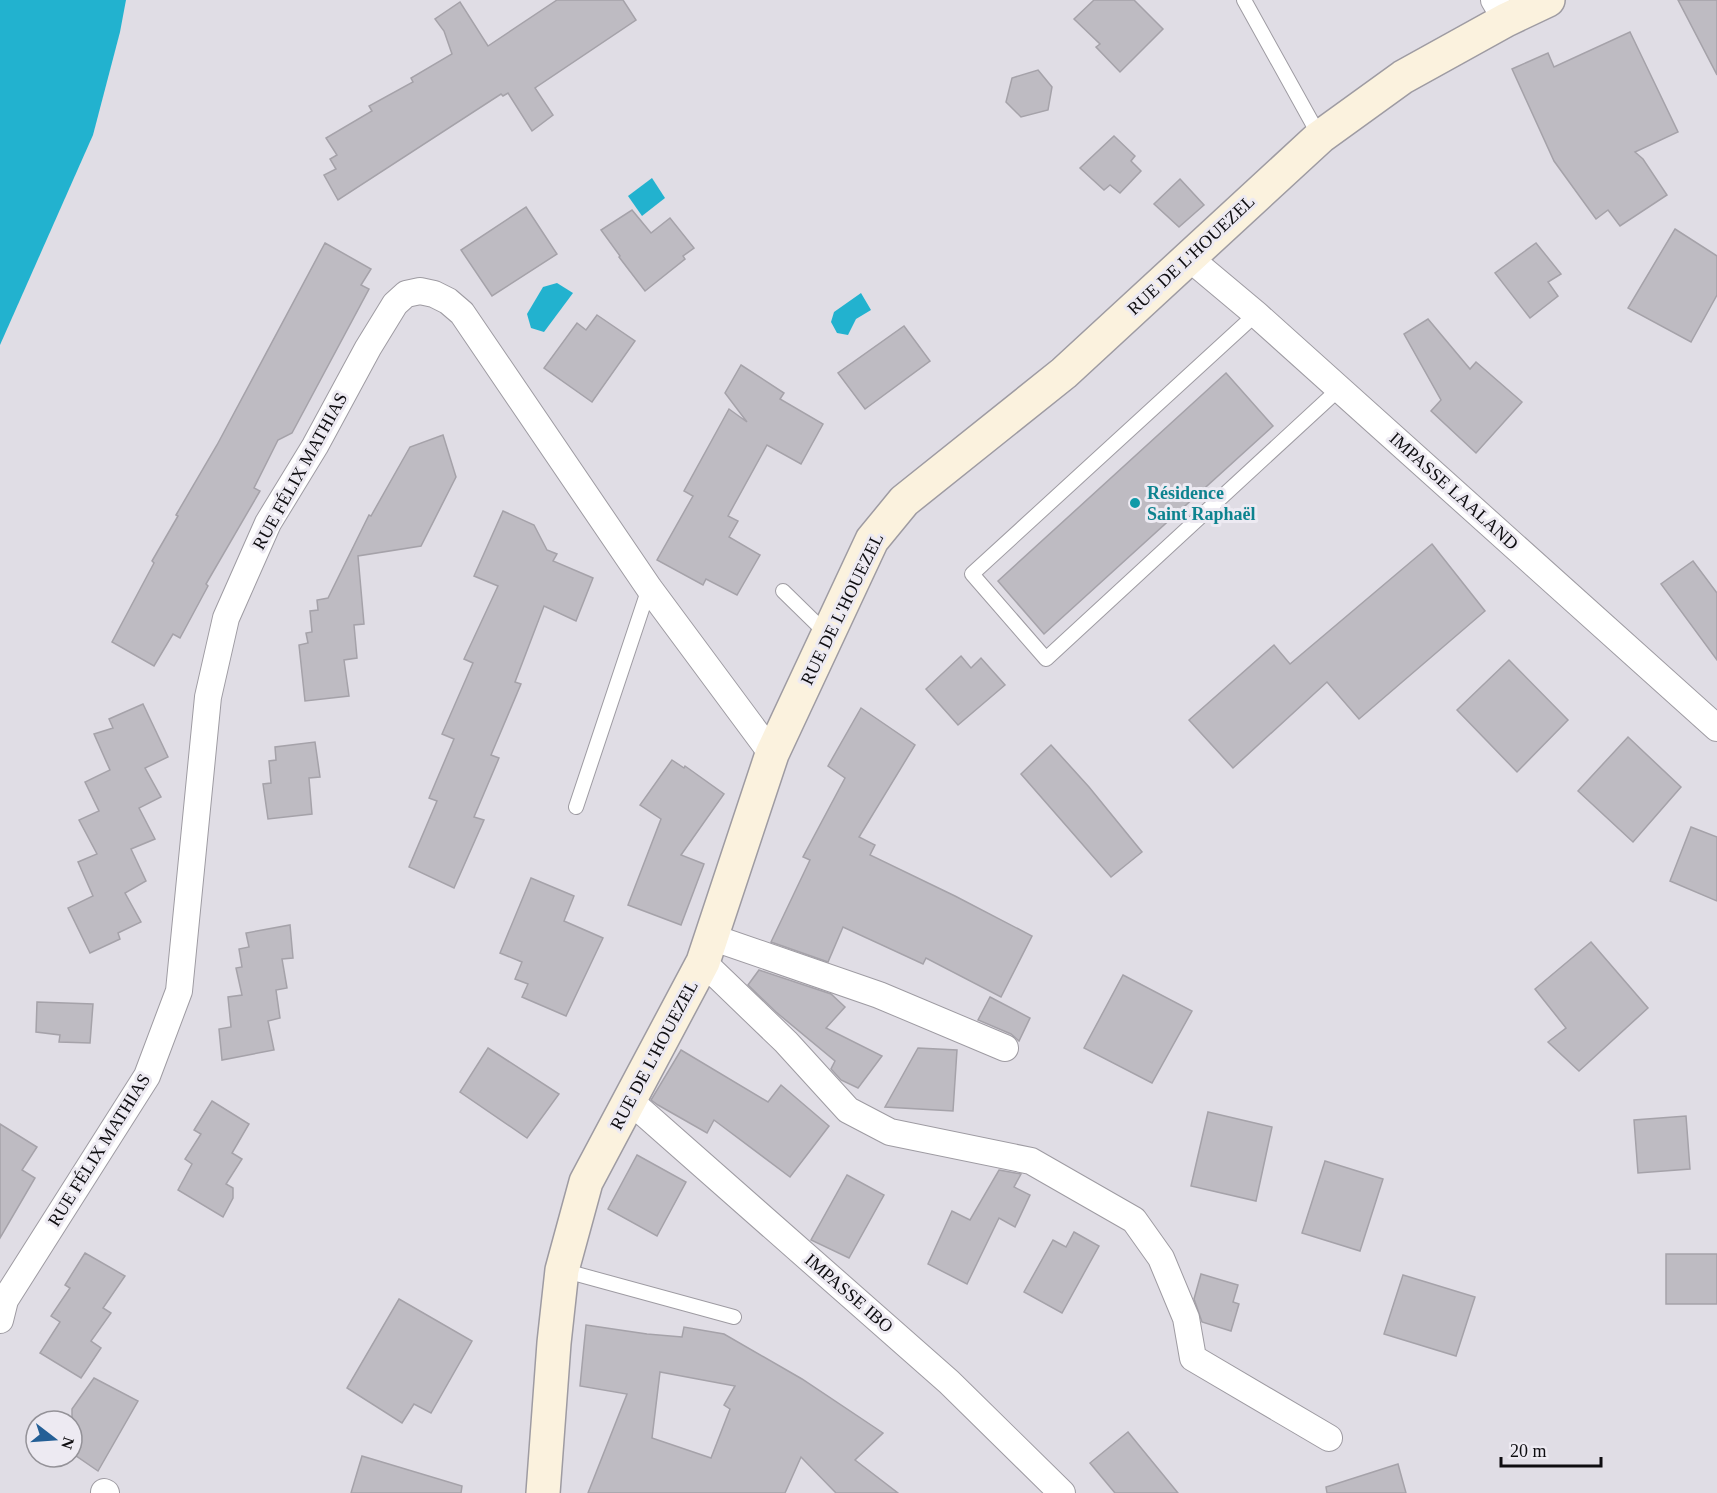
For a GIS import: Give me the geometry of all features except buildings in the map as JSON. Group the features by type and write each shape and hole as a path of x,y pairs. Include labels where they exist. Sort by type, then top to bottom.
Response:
{"street":[{"name":"RUE DE L'HOUEZEL","path":"543,1493 562,1270 586,1182 707,949 772,754 872,540 903,501 1064,373 1320,137 1500,10 1548,0"},
{"name":"IMPASSE LAALAND","path":"1188,257 1256,314 1717,728"},
{"name":"RUE FÉLIX MATHIAS","path":"0,1320 5,1300 147,1076 179,991 208,697 226,618 268,523 315,446 368,348 395,304 406,294 420,291 434,294 448,301 462,313 649,588 772,754"},
{"path":"707,949 879,995 1005,1048"},
{"path":"707,949 786,1042 848,1110 890,1132 1031,1161 1134,1220 1161,1258 1186,1318 1193,1359 1329,1438"},
{"name":"IMPASSE IBO","path":"629,1100 949,1382 1062,1493"}],"lane":[{"path":"1244,0 1320,137"},
{"path":"1256,314 972,574 1046,659 1340,389"},
{"path":"576,807 649,588"},
{"path":"783,591 828,635"},
{"path":"562,1270 734,1317"}],"water":[{"path":"0,0 126,0 93,135 0,345"},
{"path":"652,178 665,198 642,216 628,196"},
{"path":"557,283 573,293 544,332 531,328 527,314 543,287"},
{"path":"861,293 871,310 856,319 848,335 837,333 831,322 834,312"}],"place":[{"name":"Résidence Saint Raphaël","path":"1135,503"}]}
